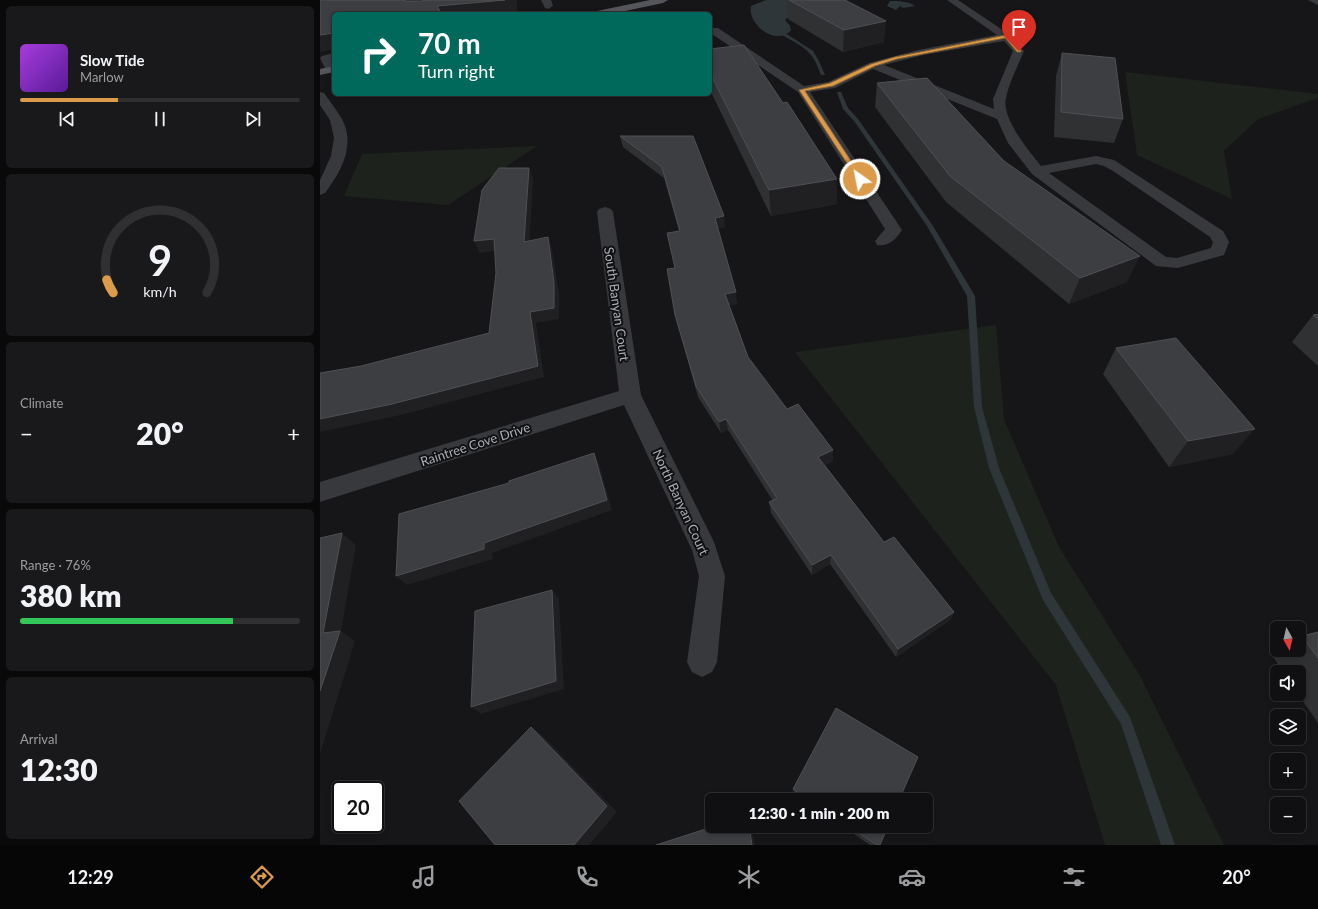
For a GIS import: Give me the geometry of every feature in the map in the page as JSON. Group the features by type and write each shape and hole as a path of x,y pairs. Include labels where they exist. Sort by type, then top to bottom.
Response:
{"main road":[{"path":"606,12 663,0"}],"street":[{"path":"952,0 1005,30 1019,51 999,99 1002,117 1015,143 1037,171 1162,262 1178,263 1218,250 1221,242 1217,234 1109,163 1096,160 1037,171"},
{"path":"1313,0 1318,2"},
{"path":"712,30 714,30 802,90 894,230 883,241"},
{"path":"802,90 831,84 873,65 1005,30"},
{"path":"328,70 326,58 332,56"},
{"path":"739,60 753,57"},
{"path":"873,65 1002,117"},
{"path":"320,190 333,170 339,156 341,143 340,131 336,121 322,102"},
{"name":"South Banyan Court","path":"605,212 630,395"},
{"name":"Raintree Cove Drive","path":"320,492 630,395"},
{"name":"North Banyan Court","path":"630,395 705,550 712,576 702,662"}],"shaded area":[{"path":"766,0 808,0 785,20 790,26 791,30 785,35 778,36 764,32 758,26 751,13 751,6"},
{"path":"890,1 906,2 915,6 903,8 900,6 896,10 887,6"},
{"path":"1125,72 1318,94 1318,98 1258,119 1224,151 1232,199 1137,155"},
{"path":"537,146 448,205 344,196 362,154"},
{"path":"996,325 1004,419 1059,547 1139,674 1224,845 1105,845 1056,685 795,352"}],"building":[{"path":"320,0 505,0 437,6 440,11 434,12 332,12 332,33 320,35"},
{"path":"789,0 845,0 886,21 844,30"},
{"path":"744,45 783,103 787,102 837,179 769,190 712,77 712,49"},
{"path":"1062,53 1115,58 1123,119 1061,112"},
{"path":"927,78 1004,161 1140,256 1080,278 950,176 877,83"},
{"path":"620,136 693,136 724,216 715,218 736,292 725,294 748,357 787,409 798,404 833,450 818,457 884,542 894,537 954,612 898,649 831,555 812,565 769,502 777,498 726,419 719,422 696,386 675,315 667,269 675,268 667,233 680,231 662,167"},
{"path":"499,168 529,168 524,242 548,237 554,283 554,308 530,312 538,366 392,404 320,419 320,373 361,366 489,333 496,273 494,239 474,241 482,190"},
{"path":"1318,314 1318,319 1313,315"},
{"path":"1176,338 1255,429 1188,441 1116,348"},
{"path":"594,453 607,500 484,543 484,549 396,576 399,514 509,483 509,481"},
{"path":"342,533 323,633 340,631 320,691 320,538"},
{"path":"552,590 556,681 471,707 475,611"},
{"path":"1318,632 1318,658 1306,642 1306,635"},
{"path":"836,708 918,757 902,793 799,793 793,789"},
{"path":"531,727 607,806 574,845 495,845 459,801"},
{"path":"705,829 705,833 750,833 752,845 656,845"},
{"path":"859,833 885,833 880,845 877,845"}],"waterway":[{"path":"775,28 809,50 823,74"},
{"path":"839,93 846,109 856,120 930,226 971,296 978,407 994,468 1047,596 1126,721 1168,845"}],"route":[{"path":"860,179 802,90 831,84 873,65 922,52 1006,37 1019,51"}]}
